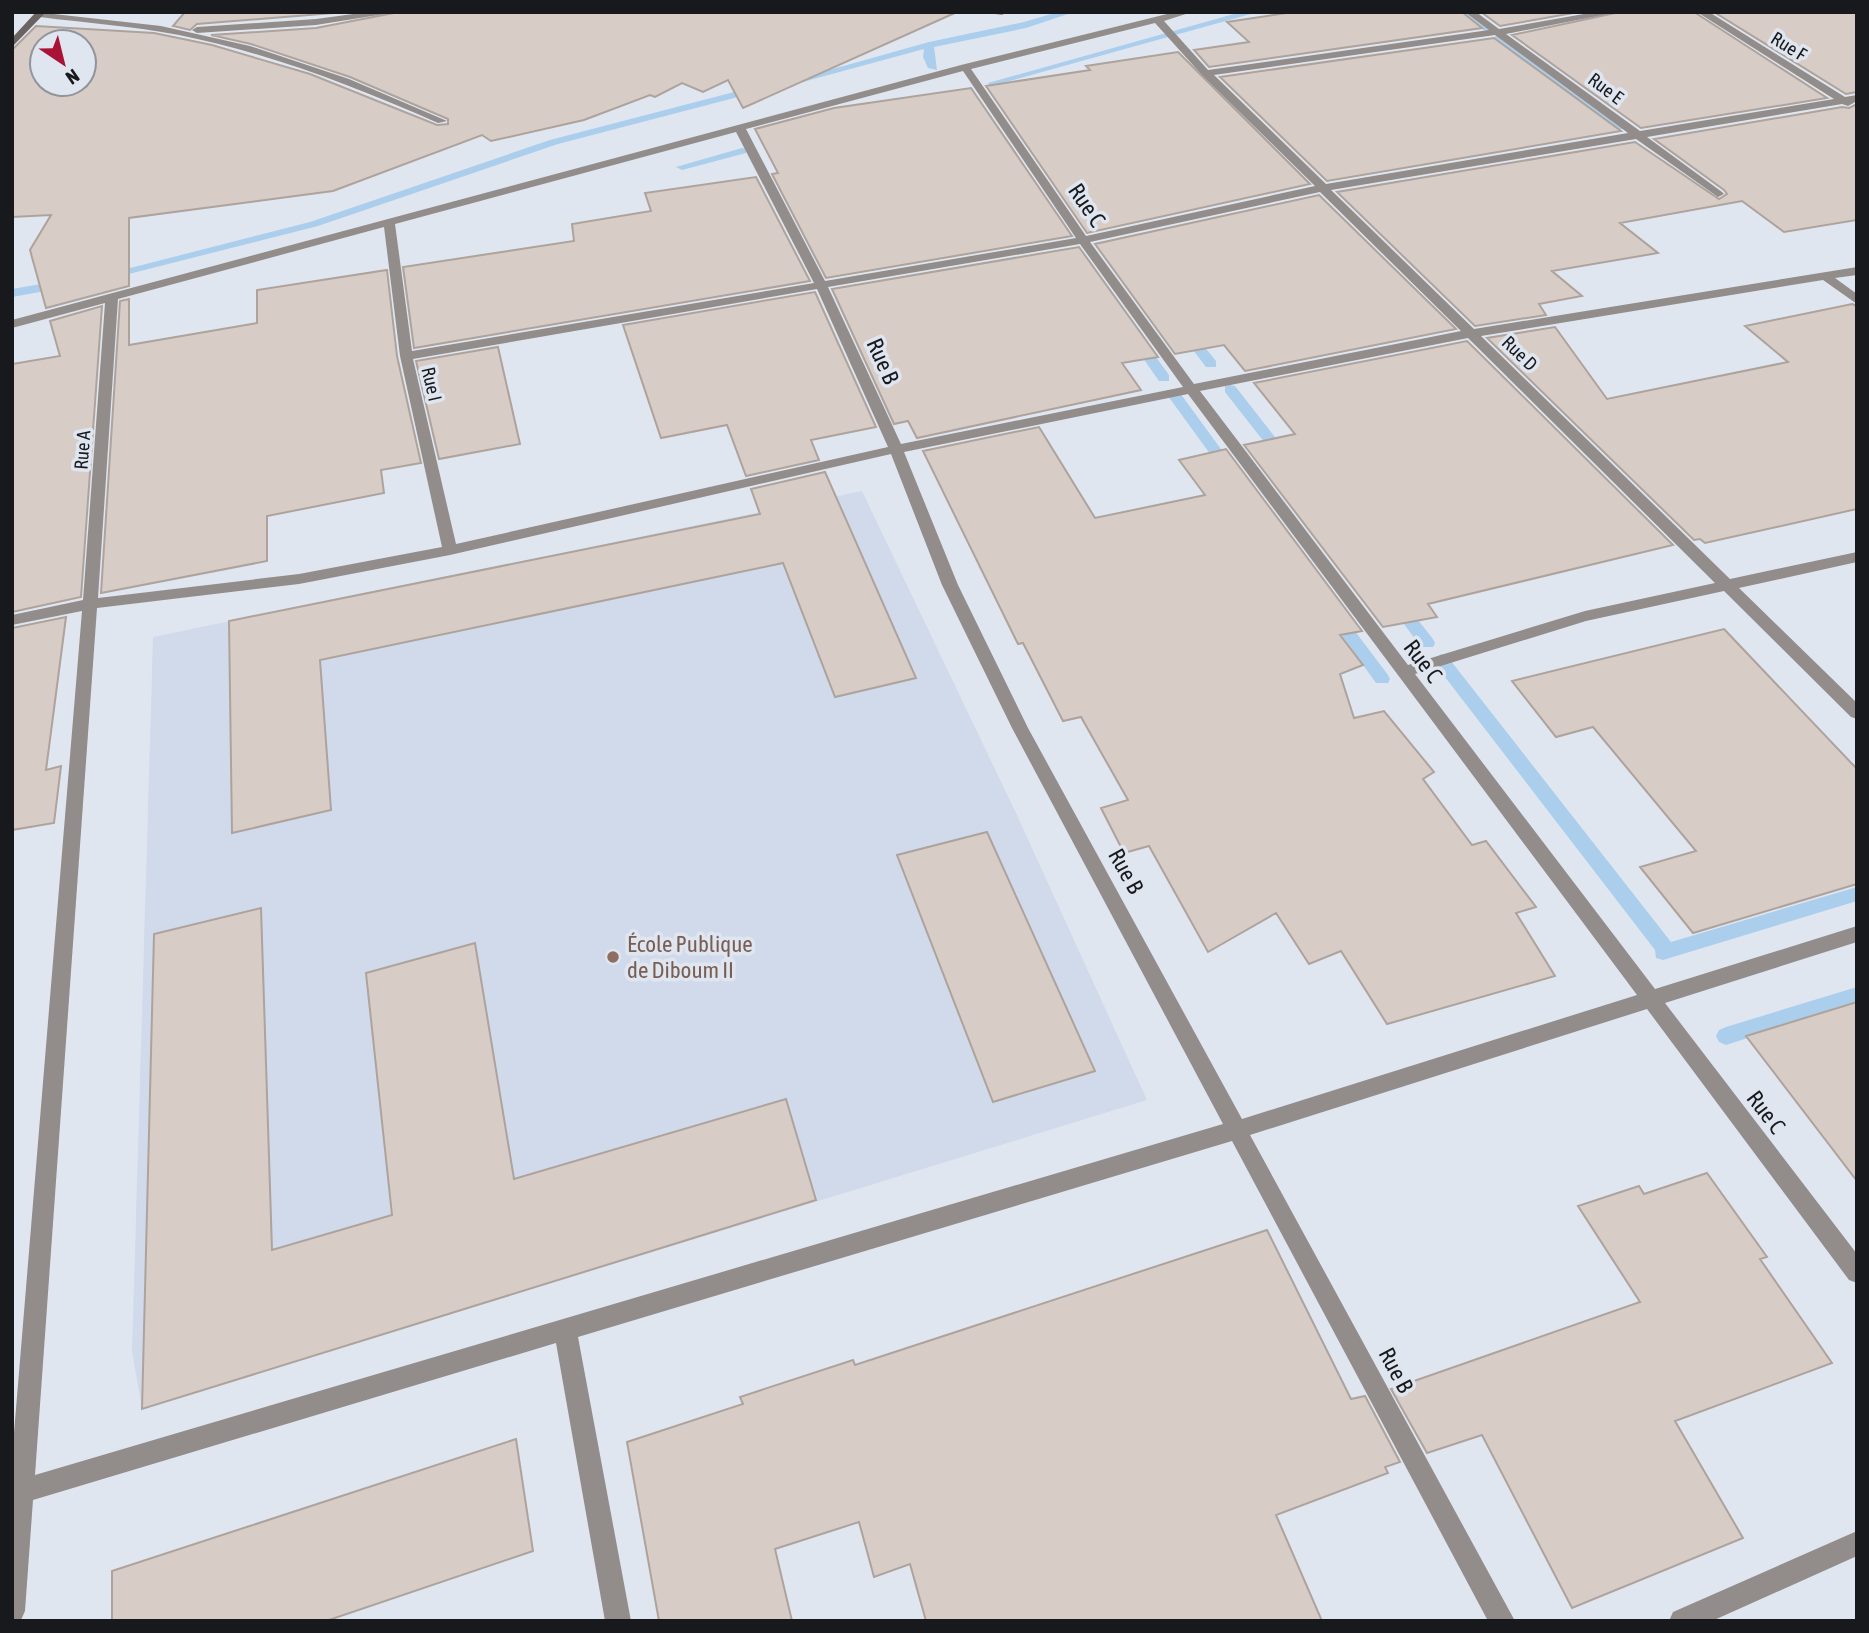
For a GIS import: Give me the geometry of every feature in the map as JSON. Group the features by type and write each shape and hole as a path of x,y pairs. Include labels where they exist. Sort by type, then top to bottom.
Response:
{"main road":[{"path":"12,44 41,13"}],"street":[{"path":"177,32 316,22 392,12"},
{"path":"986,12 1002,12"},
{"path":"12,324 965,67 1187,12"},
{"name":"Rue E","path":"1471,12 1718,194"},
{"path":"1206,74 1498,32 1613,12"},
{"name":"Rue F","path":"1702,12 1857,109"},
{"path":"41,13 177,32 283,59 368,88 442,121"},
{"name":"Rue D","path":"1158,20 1206,74 1730,585 1857,713"},
{"name":"Rue C","path":"965,67 1083,240 1191,389 1857,1272"},
{"path":"406,356 822,287 1083,240 1323,188 1857,98"},
{"name":"Rue B","path":"740,129 822,287 896,449 950,585 1020,728 1239,1129 1502,1621"},
{"name":"Rue I","path":"389,224 406,356 450,550"},
{"path":"12,620 91,604 299,579 450,550 896,449 1473,333 1857,271"},
{"path":"1826,277 1857,300"},
{"name":"Rue A","path":"12,1611 16,1493 91,604 112,298"},
{"path":"1402,672 1585,616 1857,557"},
{"path":"16,1493 1239,1129 1857,934"},
{"path":"565,1328 618,1621"},
{"path":"1682,1621 1857,1543"}],"shaded area":[{"name":"École Publique de Diboum II","path":"862,491 1016,813 1147,1100 142,1409 132,1351 153,637"}],"building":[{"path":"185,12 346,12 197,24 190,30 173,26"},
{"path":"399,12 957,12 743,108 728,80 703,92 682,83 655,97 650,95 584,120 491,141 482,135 333,191 129,218 129,286 46,308 30,250 51,215 12,217 12,50 28,34 28,98 98,98 98,30 154,33 212,45 310,74 437,125 448,124 448,119 350,77 251,44 211,35 316,28"},
{"path":"1293,12 1462,12 1482,28 1209,67 1194,50 1249,42 1227,22"},
{"path":"1481,12 1579,12 1500,26"},
{"path":"1620,12 1694,12 1827,98 1641,128 1512,35"},
{"path":"1714,12 1857,12 1857,92 1846,94"},
{"path":"36,26 70,28 34,28"},
{"path":"1494,38 1621,131 1327,181 1220,77"},
{"path":"1178,52 1310,184 1087,233 986,86 1090,70 1086,66"},
{"path":"971,88 1072,236 826,278 772,174 778,173 755,129 834,108"},
{"path":"1857,104 1857,220 1784,232 1742,201 1620,223 1658,253 1552,271 1582,296 1539,304 1546,315 1475,326 1337,192 1635,142 1719,199 1727,194 1724,190 1654,139 1849,108"},
{"path":"756,177 810,281 414,348 403,267 574,241 572,224 651,211 645,193"},
{"path":"1319,195 1456,329 1245,371 1224,345 1175,354 1095,244"},
{"path":"1079,247 1158,357 1122,363 1141,390 917,438 908,421 894,424 832,289"},
{"path":"387,270 397,356 421,463 381,470 384,493 267,516 267,561 101,593 120,301 129,299 129,345 257,323 257,290"},
{"path":"815,292 876,427 811,440 819,460 746,476 727,425 661,438 623,325"},
{"path":"1852,304 1857,306 1857,509 1705,543 1700,539 1694,540 1487,338 1555,327 1607,399 1788,362 1745,326"},
{"path":"102,306 81,597 12,612 12,364 60,356 50,321"},
{"path":"1467,341 1673,545 1428,604 1437,617 1383,627 1244,445 1295,434 1254,383"},
{"path":"498,347 520,444 439,459 416,361"},
{"path":"1039,427 1095,518 1205,495 1179,460 1226,449 1362,631 1340,635 1363,665 1340,674 1354,718 1384,711 1434,772 1423,779 1472,845 1486,841 1536,907 1516,913 1555,976 1387,1024 1341,951 1309,964 1276,913 1208,952 1149,846 1124,853 1101,808 1128,800 1081,717 1063,721 1023,643 1018,644 923,451"},
{"path":"825,472 916,678 835,697 783,563 320,660 331,810 232,833 229,621 760,514 751,489"},
{"path":"66,617 46,770 61,766 54,823 12,830 12,628"},
{"path":"1724,629 1857,769 1857,884 1693,933 1640,867 1696,851 1593,727 1556,737 1512,681"},
{"path":"987,832 1095,1071 993,1102 897,855"},
{"path":"261,908 272,1250 392,1215 366,973 475,943 514,1179 786,1099 816,1200 142,1409 154,934"},
{"path":"1857,1002 1857,1181 1746,1036"},
{"path":"1707,1173 1767,1257 1760,1259 1832,1363 1675,1421 1743,1538 1572,1608 1482,1435 1427,1453 1391,1389 1640,1302 1578,1206 1639,1186 1644,1194"},
{"path":"1267,1230 1351,1399 1365,1396 1400,1462 1385,1467 1388,1473 1276,1515 1322,1621 926,1621 910,1564 874,1577 859,1522 775,1549 792,1621 659,1621 627,1442 743,1404 740,1397 853,1360 855,1365"},
{"path":"516,1439 533,1551 326,1621 112,1621 112,1571"}],"waterway":[{"path":"788,83 932,44 1026,25 1069,12"},
{"path":"1008,103 993,83 1253,12"},
{"path":"1465,12 1489,30"},
{"path":"1498,38 1619,127"},
{"path":"929,47 928,57 933,68"},
{"path":"105,276 314,224 554,142 757,89"},
{"path":"682,167 742,151"},
{"path":"12,293 64,284"},
{"path":"1185,331 1211,364"},
{"path":"1137,341 1164,378"},
{"path":"1230,389 1284,458"},
{"path":"1175,396 1229,470"},
{"path":"1397,604 1427,643"},
{"path":"1334,614 1382,679"},
{"path":"1441,660 1666,950"},
{"path":"1663,952 1857,894"},
{"path":"1726,1036 1857,995"}],"place":[{"name":"École Publique de Diboum II","path":"613,957"}]}
